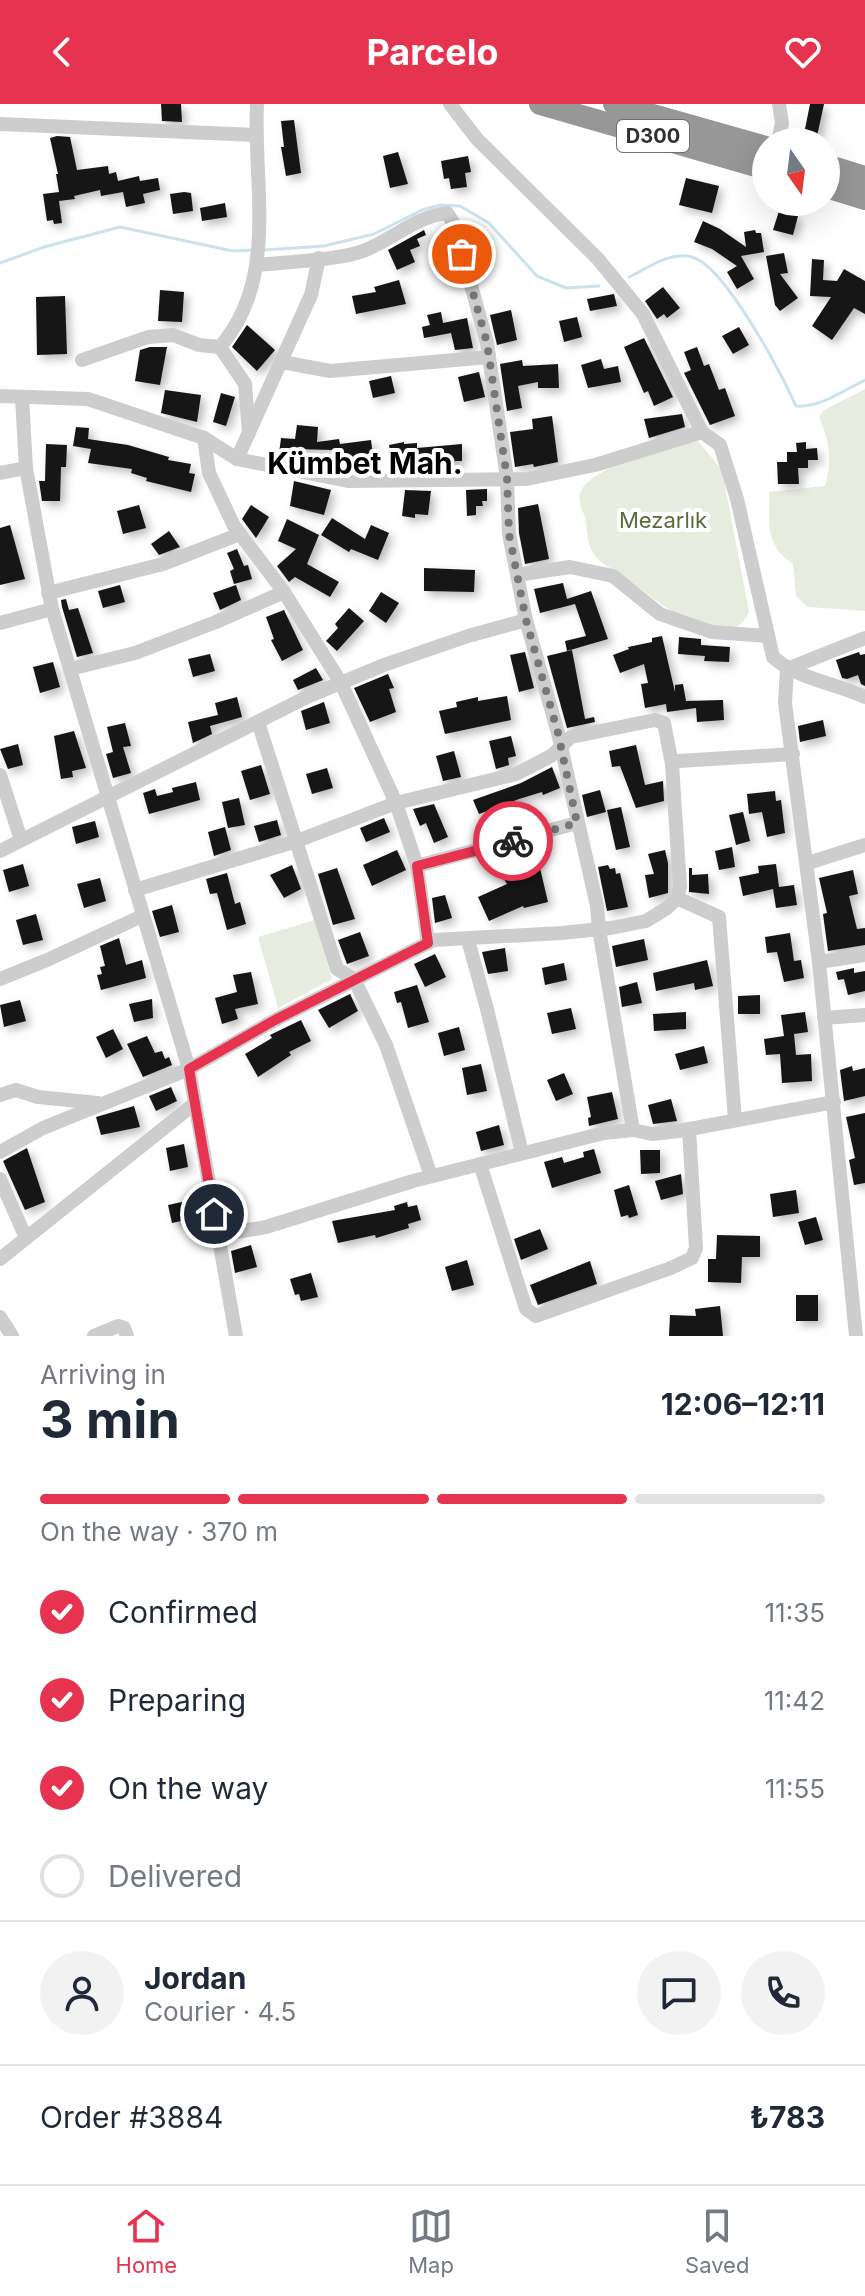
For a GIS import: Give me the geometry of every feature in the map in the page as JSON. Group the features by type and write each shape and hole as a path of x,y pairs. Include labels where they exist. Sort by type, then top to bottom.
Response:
{"highway":[{"name":"D300","path":"540,104 752,165"},
{"name":"D300","path":"614,104 752,143"},
{"path":"840,169 865,177"},
{"path":"840,191 865,199"}],"street":[{"path":"220,347 235,329 250,297 258,255 257,104"},
{"path":"450,104 477,139 598,259 643,314 702,432 720,445 737,499 773,657 787,669 839,685 865,697"},
{"path":"779,104 781,128"},
{"path":"0,124 256,135"},
{"path":"258,255 319,258 359,253 406,226 435,214 447,213 454,224 489,357 507,478 509,534 526,620 561,747 597,906 633,1130"},
{"path":"237,459 311,295 319,258"},
{"path":"82,360 148,337 173,335 199,345 220,347"},
{"path":"220,347 245,384 249,433"},
{"path":"282,362 330,371 489,357"},
{"path":"0,396 88,399 204,438 237,459 348,481 527,479 595,465 702,432"},
{"path":"22,398 26,468 48,593 189,1069 236,1336"},
{"path":"204,438 209,473 240,534 284,592 341,683 396,803 417,866 428,943"},
{"path":"0,473 26,468"},
{"path":"48,593 163,564 240,534"},
{"path":"517,575 570,567 613,576 660,614 712,632 767,636"},
{"path":"70,669 135,653 284,592"},
{"path":"0,623 52,609"},
{"path":"0,851 341,683 468,636 526,620"},
{"path":"787,669 865,638"},
{"path":"787,669 785,703 808,863 856,1336"},
{"path":"0,1152 43,1128 189,1069 354,979 434,940 599,929 646,921 667,908 677,898 680,887 672,764 664,723 655,720 571,737 551,756 516,774 396,803 297,841 135,890"},
{"path":"258,722 337,969 354,979 386,1045 431,1176"},
{"path":"672,764 679,761 793,754"},
{"path":"0,775 21,840"},
{"path":"417,866 577,823"},
{"path":"808,863 865,845"},
{"path":"677,898 719,917 735,1120"},
{"path":"0,979 142,916"},
{"path":"468,940 522,1153"},
{"path":"819,962 865,955"},
{"path":"824,1018 865,1015"},
{"path":"0,1095 16,1090 38,1097 103,1103"},
{"path":"219,1235 266,1227 431,1176 604,1133 633,1130 652,1134 834,1102"},
{"path":"0,1259 194,1104"},
{"path":"480,1164 526,1309 536,1316 692,1258 696,1248 689,1129"},
{"path":"0,1179 26,1238"},
{"path":"0,1317 12,1336"},
{"path":"94,1336 118,1326 124,1328 127,1336"}],"green space":[{"path":"865,389 865,611 808,607 796,596 793,564 773,541 769,523 769,492 825,486 829,451 819,417 824,410"},
{"name":"Mezarlık","path":"698,441 722,470 749,611 745,620 736,626 706,625 681,616 600,561 590,546 580,504 582,489 603,472 653,452"},
{"path":"315,920 332,979 278,1008 258,937"}],"building":[{"path":"161,104 181,104 182,122 162,121"},
{"path":"810,104 824,104 819,128 805,128"},
{"path":"294,120 301,173 286,176 281,121"},
{"path":"70,137 77,170 108,166 109,174 116,172 118,181 139,176 140,181 158,178 160,190 143,194 145,203 126,207 123,192 101,196 100,190 74,196 75,199 59,201 62,223 47,221 43,194 59,192 50,138"},
{"path":"398,152 408,184 390,188 383,156"},
{"path":"468,156 471,172 465,173 467,187 451,189 449,178 444,179 441,161"},
{"path":"686,178 719,186 712,213 679,205"},
{"path":"191,193 193,211 173,214 170,194"},
{"path":"225,203 227,217 202,221 200,208"},
{"path":"777,216 798,216 793,235 773,230"},
{"path":"703,221 746,247 744,232 755,230 761,233 764,252 741,256 754,279 737,289 727,272 737,266 712,249 694,242"},
{"path":"424,230 426,235 417,239 420,246 410,250 415,262 397,270 388,250"},
{"path":"784,253 788,273 780,274 798,298 780,311 775,305 766,256"},
{"path":"812,259 824,260 823,280 837,281 844,269 865,281 865,314 854,308 832,340 812,326 831,297 810,296"},
{"path":"399,280 406,304 356,314 352,296 376,292 374,287"},
{"path":"663,287 680,308 667,318 664,314 657,319 645,301"},
{"path":"160,290 184,292 182,322 158,321"},
{"path":"614,294 617,306 590,311 587,299"},
{"path":"65,296 67,354 37,355 36,297"},
{"path":"511,310 517,340 497,345 490,315"},
{"path":"441,312 443,323 467,318 473,348 455,350 451,333 424,338 422,327 430,325 427,315"},
{"path":"577,317 582,337 564,342 559,321"},
{"path":"247,325 275,350 257,371 232,347"},
{"path":"739,327 749,345 733,354 722,336"},
{"path":"644,338 673,397 654,406 648,391 644,393 624,347"},
{"path":"167,347 160,385 135,381 140,350"},
{"path":"697,347 704,366 709,364 719,390 725,388 735,416 710,425 684,373 691,370 684,352"},
{"path":"601,359 604,369 618,366 621,382 588,388 581,365"},
{"path":"522,360 523,366 558,364 559,388 538,388 538,382 518,386 522,408 507,411 500,364"},
{"path":"479,372 485,397 464,402 458,377"},
{"path":"391,376 395,393 373,398 369,381"},
{"path":"165,390 201,395 197,422 161,413"},
{"path":"221,393 235,397 226,426 213,422"},
{"path":"682,414 685,427 649,438 644,419"},
{"path":"552,416 558,462 515,467 510,432 533,429 532,419"},
{"path":"297,425 318,427 317,442 339,439 340,444 371,440 374,464 347,470 334,468 332,450 294,449 293,460 284,458 285,455 279,454 281,438 295,439"},
{"path":"76,427 89,428 88,439 128,445 169,457 168,460 191,464 189,473 195,474 191,492 146,481 147,478 131,473 132,469 88,463 91,449 73,446"},
{"path":"806,442 806,449 817,448 818,460 808,460 808,468 798,468 799,484 778,484 777,462 787,462 787,452 797,452 796,443"},
{"path":"417,443 417,448 462,444 462,461 455,461 455,470 425,470 424,466 393,470 389,445"},
{"path":"46,444 67,445 66,467 61,467 60,501 42,501 39,481 45,481"},
{"path":"294,481 331,490 324,515 290,506"},
{"path":"487,489 487,501 482,501 483,506 476,506 476,515 467,516 466,490"},
{"path":"405,490 431,491 428,515 415,514 415,518 402,516"},
{"path":"538,504 549,559 525,564 518,508"},
{"path":"139,505 146,528 123,534 117,511"},
{"path":"251,505 269,517 256,538 242,519"},
{"path":"332,518 365,539 371,525 389,533 378,560 351,549 349,552 321,535"},
{"path":"287,519 319,535 307,564 339,582 330,597 295,577 289,582 277,566 296,549 278,541"},
{"path":"10,525 25,579 0,585 0,528"},
{"path":"169,531 180,547 159,555 151,544"},
{"path":"237,549 244,566 248,565 252,579 234,584 230,571 234,569 227,553"},
{"path":"424,568 475,570 474,592 424,591"},
{"path":"563,583 567,599 591,591 608,639 567,651 565,641 586,636 575,604 540,613 534,589"},
{"path":"120,585 125,602 103,608 98,591"},
{"path":"236,585 241,600 220,610 213,593"},
{"path":"381,592 399,603 386,623 369,611"},
{"path":"66,599 69,610 78,608 93,653 77,657 62,607 61,600"},
{"path":"349,608 364,621 337,651 326,641 338,628 335,624"},
{"path":"284,610 303,650 282,661 271,640 274,639 266,617"},
{"path":"662,636 675,692 675,685 683,684 686,701 723,700 724,720 697,722 696,708 667,712 666,704 645,708 641,684 648,683 644,664 620,673 613,655"},
{"path":"679,637 701,639 701,645 730,647 729,662 704,661 705,656 678,654"},
{"path":"572,650 585,719 594,717 595,722 567,728 547,656"},
{"path":"525,652 534,688 519,692 510,655"},
{"path":"859,652 860,655 865,654 865,686 858,675 842,678 836,660"},
{"path":"210,654 215,671 193,677 188,659"},
{"path":"53,662 60,687 40,693 33,667"},
{"path":"316,668 323,680 298,690 293,680"},
{"path":"388,674 394,688 389,689 396,712 370,722 354,688"},
{"path":"507,696 511,720 445,734 439,711 457,707 456,702 478,697 478,701"},
{"path":"237,697 242,717 210,726 212,734 193,743 188,722 218,715 215,703"},
{"path":"324,702 330,723 306,730 301,711"},
{"path":"823,720 826,736 800,742 798,726"},
{"path":"125,723 131,746 123,747 131,773 113,778 106,754 113,752 107,727"},
{"path":"74,731 86,768 72,771 73,777 61,779 54,736"},
{"path":"511,736 516,756 508,758 509,765 496,769 489,741"},
{"path":"18,744 23,765 8,769 0,749"},
{"path":"636,745 645,785 663,781 664,801 636,808 620,766 612,767 609,751"},
{"path":"454,751 461,777 443,781 436,756"},
{"path":"261,765 270,794 250,800 241,771"},
{"path":"552,767 560,788 479,814 473,800 521,783"},
{"path":"327,768 333,788 312,794 306,774"},
{"path":"196,782 200,800 149,814 143,793 155,789 157,796 173,792 172,788"},
{"path":"600,790 606,812 587,817 582,795"},
{"path":"775,791 776,801 781,800 785,833 767,837 762,812 749,814 747,794"},
{"path":"239,798 245,825 228,828 222,802"},
{"path":"434,804 448,837 434,843 426,823 420,826 413,809"},
{"path":"621,807 630,847 616,850 607,810"},
{"path":"743,812 750,841 736,845 729,815"},
{"path":"384,818 390,832 366,842 360,828"},
{"path":"277,820 281,835 259,842 254,826"},
{"path":"95,821 99,837 76,844 72,827"},
{"path":"225,827 231,850 214,856 208,832"},
{"path":"732,847 735,867 719,870 715,851"},
{"path":"397,850 406,870 372,886 363,865"},
{"path":"515,850 528,871 540,868 548,902 523,906 489,921 478,897 507,884 492,861"},
{"path":"665,850 668,893 649,898 645,875 654,874 648,854"},
{"path":"23,864 29,886 9,892 3,870"},
{"path":"776,864 779,887 794,885 797,905 776,908 773,889 743,896 739,877 759,873 758,866"},
{"path":"292,865 301,889 284,898 270,875"},
{"path":"608,865 610,869 615,868 616,874 620,873 628,907 607,911 598,867"},
{"path":"337,868 355,919 333,925 318,874"},
{"path":"689,868 692,868 692,875 708,874 709,894 689,892"},
{"path":"853,870 858,894 849,896 857,929 865,928 865,945 828,951 823,914 827,913 819,878"},
{"path":"227,873 235,904 240,902 246,924 227,930 217,893 210,894 206,879"},
{"path":"100,878 106,901 84,908 77,884"},
{"path":"445,895 452,918 435,923 432,898"},
{"path":"172,905 179,932 160,937 152,911"},
{"path":"36,914 43,940 23,945 16,920"},
{"path":"360,932 369,956 347,964 338,940"},
{"path":"790,933 794,961 801,960 804,978 784,982 777,952 767,953 765,937"},
{"path":"119,938 126,965 142,960 146,978 101,990 97,975 102,974 100,967 105,966 100,946"},
{"path":"644,939 648,960 616,967 612,946"},
{"path":"505,948 508,971 488,974 482,952"},
{"path":"435,954 446,977 425,987 414,964"},
{"path":"707,960 713,986 695,990 694,983 656,991 653,973"},
{"path":"564,963 567,980 545,985 542,968"},
{"path":"854,968 854,973 865,971 865,991 848,995 844,979 838,980 836,972"},
{"path":"251,972 258,1004 235,1009 238,1019 222,1024 215,998 237,992 233,975"},
{"path":"637,982 642,1003 622,1007 619,987"},
{"path":"417,985 429,1022 408,1028 401,1002 397,1003 394,992"},
{"path":"350,994 358,1011 329,1028 318,1010"},
{"path":"760,995 760,1014 738,1014 738,996"},
{"path":"152,999 153,1018 134,1022 129,1004"},
{"path":"20,1000 26,1021 4,1027 0,1005"},
{"path":"571,1008 576,1029 552,1034 547,1013"},
{"path":"686,1012 686,1029 654,1031 653,1014"},
{"path":"805,1012 808,1032 794,1034 796,1055 811,1054 812,1081 782,1083 780,1054 766,1055 764,1039 784,1036 781,1015"},
{"path":"301,1020 311,1041 289,1052 291,1055 258,1077 245,1054 272,1038 270,1035"},
{"path":"459,1027 465,1050 444,1056 438,1033"},
{"path":"113,1029 123,1049 106,1058 96,1037"},
{"path":"147,1036 155,1053 162,1051 172,1065 143,1077 127,1044"},
{"path":"704,1046 708,1063 680,1070 675,1054"},
{"path":"481,1064 487,1091 467,1095 462,1068"},
{"path":"852,1066 853,1071 865,1068 865,1096 844,1101 840,1070"},
{"path":"564,1073 573,1094 556,1101 547,1080"},
{"path":"171,1087 177,1101 156,1111 149,1096"},
{"path":"612,1092 618,1119 589,1126 588,1118 591,1117 587,1097"},
{"path":"671,1099 677,1121 653,1124 648,1105"},
{"path":"134,1106 140,1127 101,1135 96,1117"},
{"path":"865,1113 865,1183 854,1185 849,1160 855,1158 846,1117"},
{"path":"499,1125 504,1145 481,1151 476,1132"},
{"path":"184,1144 188,1167 170,1171 166,1148"},
{"path":"27,1148 45,1202 25,1210 3,1161"},
{"path":"594,1149 601,1173 552,1188 544,1162 562,1157 564,1163 584,1157 583,1152"},
{"path":"640,1150 660,1150 660,1173 641,1174"},
{"path":"681,1174 683,1194 661,1200 655,1181"},
{"path":"629,1185 638,1215 629,1218 628,1215 621,1217 614,1190"},
{"path":"796,1190 799,1213 773,1217 770,1194"},
{"path":"191,1200 195,1218 172,1223 168,1205"},
{"path":"407,1202 408,1207 417,1205 421,1220 408,1224 409,1228 376,1238 375,1235 338,1243 332,1221 395,1210 394,1206"},
{"path":"816,1217 823,1240 805,1245 798,1222"},
{"path":"540,1229 548,1249 521,1260 514,1239"},
{"path":"717,1235 760,1236 760,1257 742,1257 741,1283 708,1282 708,1259 716,1259"},
{"path":"251,1245 257,1267 235,1273 231,1251"},
{"path":"467,1260 474,1285 452,1291 445,1267"},
{"path":"590,1261 597,1284 538,1305 530,1285"},
{"path":"311,1273 318,1297 301,1301 299,1294 295,1295 290,1279"},
{"path":"796,1295 818,1295 818,1321 796,1321"},
{"path":"720,1306 723,1336 669,1336 670,1315 696,1316 695,1309"}],"waterway":[{"path":"264,250 324,246 374,234 422,210 440,205 460,206 489,223 537,276 566,288 599,286"},
{"path":"0,263 44,247 120,227 233,251 252,250"},
{"path":"629,277 676,256 692,257 705,265 720,279 751,322 796,406 823,401 865,380"}],"way so far":[{"path":"462,254 487,343 507,478 509,534 526,620 558,733 577,823 513,841"}],"district":[{"name":"Kümbet Mah.","path":"365,464"}],"route":[{"path":"214,1214 189,1069 275,1020 408,950 428,943 417,866 513,841"}]}
